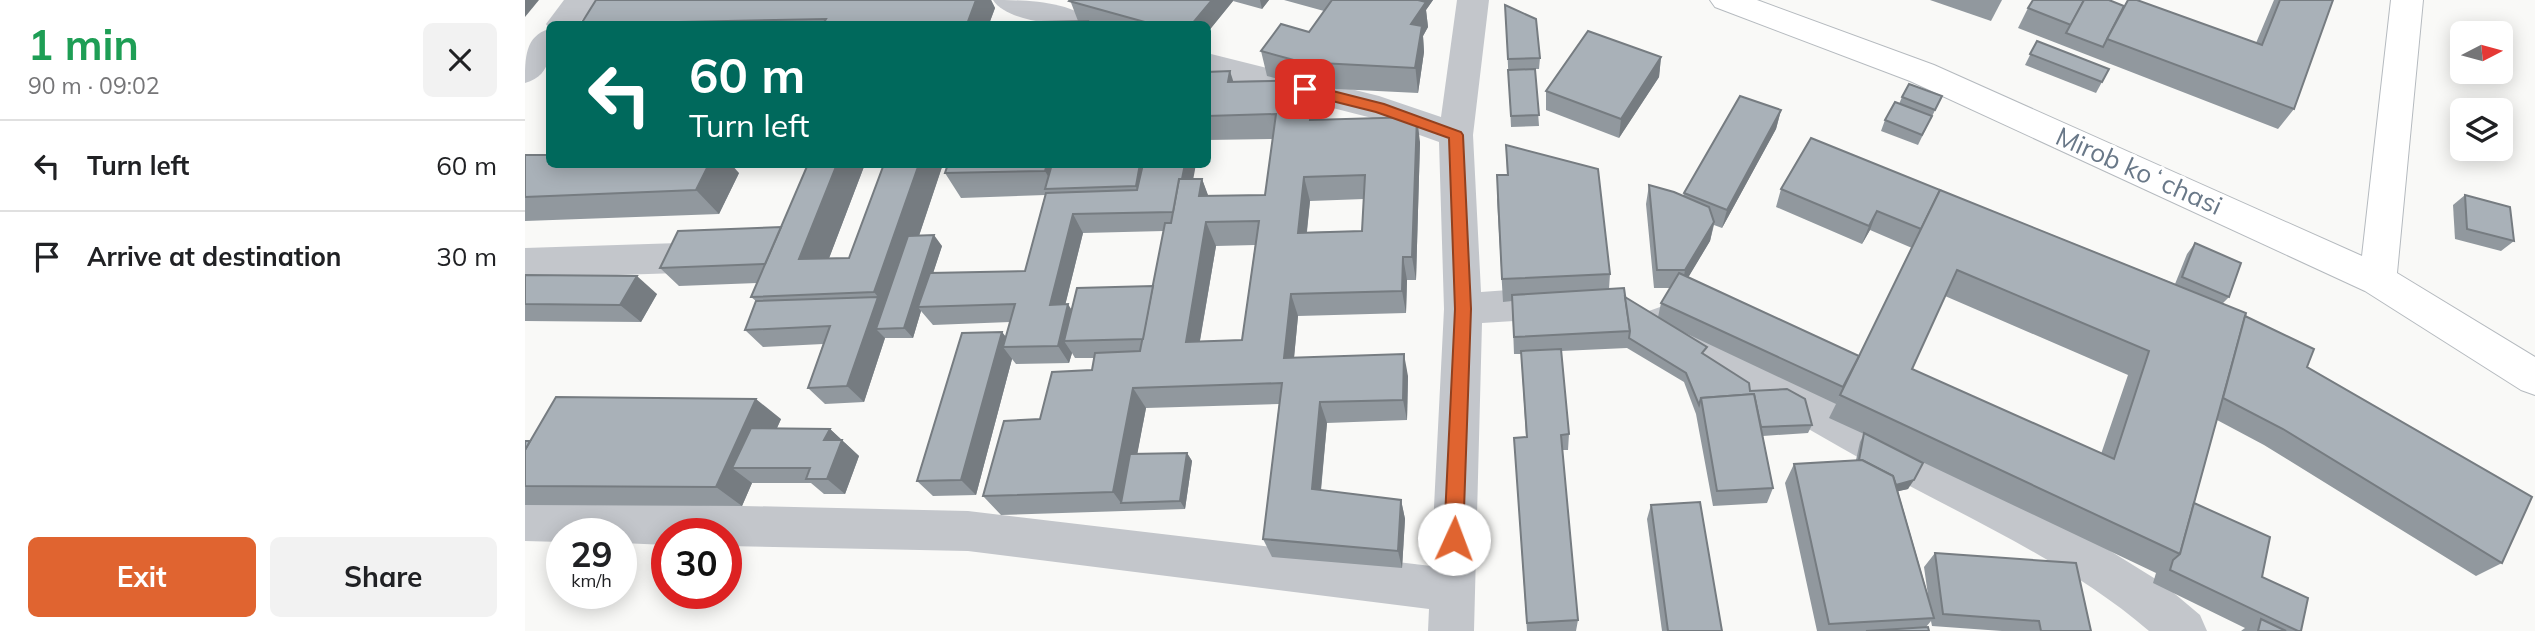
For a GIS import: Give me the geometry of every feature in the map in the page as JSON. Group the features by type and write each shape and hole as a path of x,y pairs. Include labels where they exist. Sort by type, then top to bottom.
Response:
{"street":[{"path":"564,21 581,0"},
{"path":"1009,0 1067,21"},
{"path":"525,521 968,531 1451,610 1463,309 1456,135 1473,0"},
{"name":"Mirob koʻchasi","path":"1726,0 1922,73 2378,280 2535,378"},
{"path":"2378,280 2407,0"},
{"path":"525,71 546,44"},
{"path":"1211,65 1379,108 1456,135"},
{"path":"525,263 679,258"},
{"path":"1463,309 1577,301 1615,304 2055,541 2146,599 2185,631"}],"building":[{"path":"596,0 976,0 968,21 583,21"},
{"path":"1212,0 1194,21 1141,21 1069,1"},
{"path":"1332,0 1426,2 1411,24 1422,26 1415,68 1301,62 1261,51 1281,24 1309,32"},
{"path":"2033,0 2084,0 2071,25 2028,8"},
{"path":"2084,0 2109,0 2124,6 2103,47 2066,33"},
{"path":"2128,0 2137,0 2262,45 2280,0 2333,0 2294,109 2107,39"},
{"path":"1505,5 1536,19 1540,58 1508,59"},
{"path":"1588,31 1661,57 1621,119 1546,91"},
{"path":"2037,41 2109,69 2102,82 2030,54"},
{"path":"1535,69 1539,115 1511,116 1508,70"},
{"path":"1230,71 1228,82 1315,80 1310,120 1417,117 1412,257 1403,257 1402,291 1291,294 1284,358 1404,354 1403,400 1320,402 1312,489 1401,500 1398,551 1263,539 1282,383 1133,388 1113,492 983,496 1004,421 1040,419 1052,372 1092,370 1095,353 1140,351 1165,223 1171,223 1179,179 1202,179 1199,196 1265,195 1276,114 1211,116 1211,72","holes":["1365,175 1362,231 1298,233 1304,177","1259,221 1242,340 1186,342 1206,222"]},
{"path":"1909,84 1942,96 1935,110 1902,97"},
{"path":"1740,96 1781,110 1727,210 1684,193"},
{"path":"1895,102 1932,116 1922,135 1885,120"},
{"path":"1811,138 1940,190 1921,229 1877,211 1869,226 1781,189"},
{"path":"1506,145 1598,169 1610,274 1502,279 1497,175 1508,175"},
{"path":"525,155 546,155 546,168 707,168 696,190 525,197"},
{"path":"806,168 835,168 799,259 849,258 883,168 918,168 874,292 751,297"},
{"path":"947,168 1046,168 1045,171 945,173"},
{"path":"1051,168 1139,168 1136,186 1045,189"},
{"path":"1142,168 1184,168 1182,179 1179,179 1173,212 1073,214 1050,305 1068,304 1058,346 1003,347 1015,304 918,307 930,273 1025,271 1046,193 1137,190"},
{"path":"1649,185 1709,207 1714,222 1685,270 1657,270"},
{"path":"1940,190 2246,313 2180,554 1840,395","holes":["1957,270 2149,351 2114,459 1912,369"]},
{"path":"2465,195 2510,207 2514,241 2467,229"},
{"path":"781,227 765,264 660,268 678,231"},
{"path":"934,235 904,328 876,329 908,236"},
{"path":"2195,243 2241,263 2229,297 2182,277"},
{"path":"1679,273 1859,356 1843,387 1661,303"},
{"path":"525,275 637,276 620,305 525,304"},
{"path":"1153,286 1143,339 1064,341 1077,288"},
{"path":"1624,288 1630,331 1514,337 1512,295"},
{"path":"878,297 847,386 808,388 830,326 745,330 756,301"},
{"path":"1625,297 1707,347 1702,353 1749,383 1750,391 1787,389 1805,399 1812,425 1761,427 1754,394 1701,398 1699,405 1686,373 1629,338"},
{"path":"2245,316 2314,349 2307,367 2532,497 2502,563 2283,429 2223,398"},
{"path":"1002,332 961,480 917,481 962,333"},
{"path":"1561,349 1569,434 1561,435 1578,620 1527,623 1514,438 1527,437 1521,351"},
{"path":"1754,394 1773,488 1717,491 1701,398"},
{"path":"556,397 756,399 716,487 525,486 525,450"},
{"path":"751,428 830,429 824,440 842,440 827,479 806,479 810,468 732,468"},
{"path":"1864,433 1923,463 1914,480 1896,485 1893,476 1859,460"},
{"path":"1187,453 1180,501 1121,503 1130,454"},
{"path":"1862,460 1893,476 1934,618 1829,624 1794,464"},
{"path":"1700,502 1722,631 1668,631 1651,505"},
{"path":"2194,503 2270,537 2262,577 2308,598 2301,631 2170,570 2173,560 2180,554"},
{"path":"1935,553 2076,563 2091,631 2041,631 2039,621 1943,614"},
{"path":"2261,619 2286,631 2258,631"},
{"path":"1928,627 1929,631 1866,631"}],"route":[{"path":"1305,89 1379,108 1456,135 1463,309 1454,539"}]}
